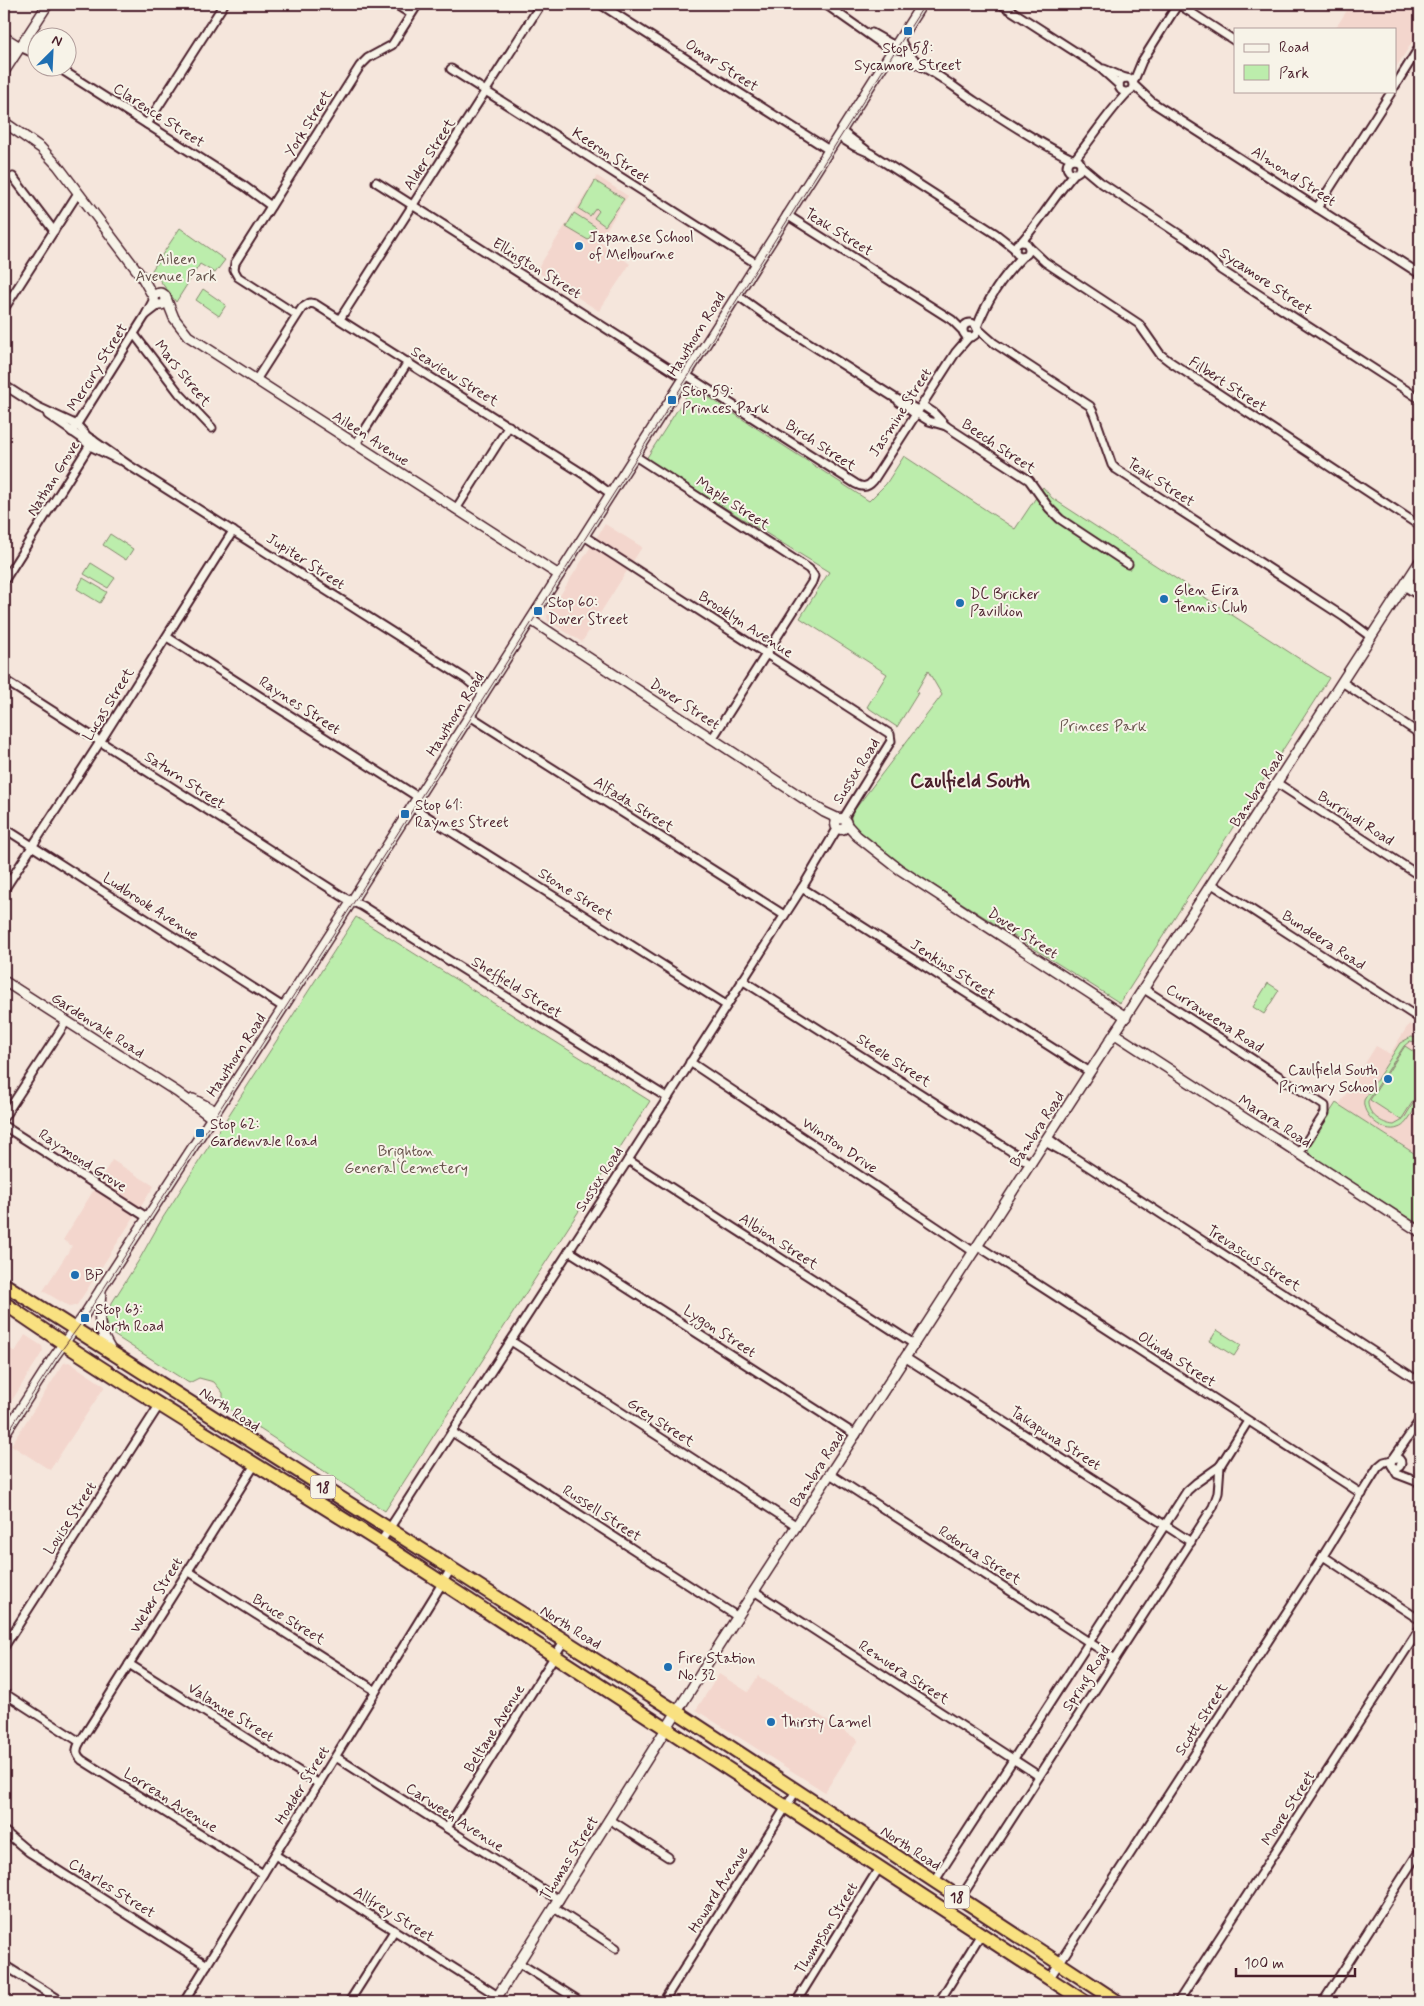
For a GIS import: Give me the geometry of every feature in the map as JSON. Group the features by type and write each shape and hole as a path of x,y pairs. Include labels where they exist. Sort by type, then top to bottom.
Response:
{"highway":[{"name":"North Road","path":"4,1284 676,1712 1118,2002"},
{"path":"22,1316 31,1300"},
{"name":"18","path":"4,1303 606,1688 1083,2002"},
{"path":"606,1688 616,1674"}],"street":[{"path":"4,72 48,4"},
{"path":"147,124 224,4"},
{"path":"396,4 411,14"},
{"name":"York Street","path":"297,315 238,277 234,270 237,261 360,66 368,58 389,48 418,4"},
{"name":"Alder Street","path":"340,319 541,4"},
{"name":"Omar Street","path":"600,4 829,150"},
{"name":"Sycamore Street","path":"825,4 894,48 908,54 929,71 1045,146 1077,162 1100,182 1186,238 1221,270 1420,399"},
{"name":"Hawthorn Road","path":"4,1434 148,1218 284,1007 922,4"},
{"path":"1001,4 1099,67 1126,78 1133,84"},
{"path":"1067,167 1077,162 1110,111 1128,93 1142,61 1178,4 1234,40"},
{"path":"4,37 28,50"},
{"path":"4,45 20,47"},
{"path":"1396,84 1420,46"},
{"name":"Sycamore Street","path":"894,48 906,60 929,71"},
{"path":"1110,111 1120,80 1126,78 1142,61"},
{"path":"1099,67 1122,92 1128,93"},
{"name":"Keeron Street","path":"451,70 757,264"},
{"name":"Clarence Street","path":"75,78 273,204"},
{"name":"Almond Street","path":"1133,84 1152,102 1420,274"},
{"path":"1318,208 1391,92"},
{"name":"Almond Street","path":"1128,93 1152,102"},
{"name":"Aileen Avenue","path":"4,122 41,148 58,166 188,336 559,575"},
{"path":"840,134 854,146 870,153 996,234 1027,251"},
{"name":"Sycamore Street","path":"1045,146 1067,167 1070,173 1076,173 1100,182"},
{"name":"Jasmine Street","path":"956,352 965,327 984,307 1006,273 1017,246 1038,223 1059,191 1076,173 1077,162"},
{"name":"Jasmine Street","path":"1059,191 1067,167"},
{"path":"13,177 54,231"},
{"name":"Ellington Street","path":"376,182 685,376"},
{"path":"4,309 78,193"},
{"name":"Teak Street","path":"788,215 965,327"},
{"name":"Jasmine Street","path":"1006,273 1027,251 1038,223"},
{"path":"1017,246 1026,242 1027,251"},
{"name":"Filbert Street","path":"1027,251 1139,324 1160,354 1168,362 1420,524"},
{"name":"Beech Street","path":"735,297 918,411 929,421 946,426 1029,480 1056,516 1128,564"},
{"name":"Mercury Street","path":"72,432 145,316 159,300"},
{"name":"Seaview Street","path":"297,315 304,306 310,303 318,305 612,492"},
{"name":"Jasmine Street","path":"866,486 873,480 956,352 974,332 984,307"},
{"path":"256,380 297,315"},
{"path":"974,324 974,332 965,327 974,324"},
{"name":"Teak Street","path":"974,332 1090,406 1112,464 1116,469 1373,635"},
{"name":"Mars Street","path":"134,334 179,393 212,428"},
{"path":"356,444 408,362"},
{"name":"Birch Street","path":"685,376 856,484 866,486"},
{"name":"Jupiter Street","path":"4,385 72,432 130,466 485,692"},
{"name":"Jupiter Street","path":"38,407 77,425 91,443"},
{"path":"456,509 509,426"},
{"name":"Nathan Grove","path":"4,582 91,443"},
{"name":"Maple Street","path":"635,456 809,569 814,576 767,653"},
{"name":"Lucas Street","path":"4,890 233,531"},
{"name":"Brooklyn Avenue","path":"584,536 885,730 892,738"},
{"name":"Bambra Road","path":"676,1712 1420,561"},
{"path":"1406,583 1420,589"},
{"path":"1406,583 1420,596"},
{"name":"Dover Street","path":"530,620 824,812 899,868 1126,1017"},
{"name":"Raynes Street","path":"167,637 418,797"},
{"path":"712,739 767,653"},
{"name":"Saturn Street","path":"4,680 344,898 352,901"},
{"path":"1342,682 1420,734"},
{"name":"Alfada Street","path":"470,716 784,914"},
{"name":"Sussex Road","path":"380,1543 802,888 892,738"},
{"name":"Burrindi Road","path":"1277,782 1420,876"},
{"name":"Stone Street","path":"412,807 726,1005"},
{"name":"Ludbrook Avenue","path":"4,828 284,1007"},
{"name":"Bundeera Road","path":"1212,884 1420,1019"},
{"name":"Jenkins Street","path":"802,888 1090,1072"},
{"name":"Sheffield Street","path":"352,901 668,1098"},
{"name":"Steele Street","path":"742,980 1031,1164"},
{"name":"Gardenvale Road","path":"4,981 214,1115"},
{"name":"Curraweena Road","path":"1144,989 1325,1106 1325,1113 1299,1153"},
{"path":"4,1117 66,1022"},
{"name":"Marara Road","path":"1115,1034 1420,1232"},
{"name":"Winston Drive","path":"690,1062 976,1249"},
{"name":"Raymond Grove","path":"4,1126 148,1218"},
{"name":"Trevascus Street","path":"1046,1140 1420,1382"},
{"name":"Albion Street","path":"628,1160 914,1344"},
{"name":"Olinda Street","path":"976,1249 1362,1494"},
{"name":"Lygon Street","path":"569,1251 856,1435"},
{"path":"102,1288 98,1322 103,1337 113,1353"},
{"name":"Grey Street","path":"511,1341 797,1526"},
{"name":"Takapuna Street","path":"906,1358 1191,1542"},
{"name":"Louise Street","path":"4,1646 160,1404"},
{"path":"1419,1483 1395,1463 1420,1420"},
{"name":"Spring Road","path":"934,1882 1165,1525 1192,1486 1220,1466 1248,1421"},
{"name":"Russell Street","path":"452,1432 738,1617"},
{"name":"Weber Street","path":"80,1742 256,1463"},
{"name":"Scott Street","path":"1049,1979 1375,1474 1395,1463"},
{"name":"Spring Road","path":"960,1899 1191,1542 1216,1500 1220,1466"},
{"name":"Rotorua Street","path":"830,1474 1115,1659"},
{"path":"1323,1556 1420,1620"},
{"name":"Hodder Street","path":"184,2002 451,1569"},
{"name":"Bruce Street","path":"188,1571 376,1691"},
{"name":"Remuera Street","path":"754,1591 1039,1776"},
{"name":"Moore Street","path":"1178,2002 1420,1628"},
{"name":"Beltane Avenue","path":"448,1828 564,1641"},
{"name":"Valanne Street","path":"129,1664 319,1784"},
{"path":"4,1692 80,1742"},
{"name":"Thomas Street","path":"496,1999 676,1712"},
{"name":"Lorrean Avenue","path":"80,1742 77,1750 82,1760 263,1874"},
{"name":"Carween Avenue","path":"336,1757 448,1828 616,1948"},
{"name":"Howard Avenue","path":"664,2002 796,1791"},
{"path":"609,1819 668,1857"},
{"name":"Charles Street","path":"4,1831 30,1852 207,1965"},
{"path":"1323,2002 1420,1850"},
{"name":"Allfrey Street","path":"275,1855 394,1930 496,1999"},
{"name":"Thompson Street","path":"796,2002 879,1868"},
{"path":"349,2002 394,1930"},
{"path":"939,2002 981,1934"},
{"path":"519,1963 581,2002"},
{"path":"4,1965 63,2002"}],"shaded area":[{"path":"1351,4 1420,4 1420,30 1396,67 1396,28 1336,28"},
{"name":"Japanese School of Melbourne","path":"597,176 628,196 599,241 630,264 599,311 536,271"},
{"path":"605,524 642,547 582,642 548,621 547,616"},
{"name":"Caulfield South Primary School","path":"1409,1024 1420,1031 1420,1157 1339,1105 1376,1046 1390,1054"},
{"path":"112,1160 154,1186 77,1305 70,1307 43,1291 72,1246 63,1240"},
{"path":"25,1335 42,1346 43,1351 4,1413 4,1345 15,1352"},
{"path":"69,1362 105,1386 50,1470 11,1445 64,1363"},
{"path":"719,1674 748,1692 758,1676 858,1740 825,1792 696,1710"}],"green space":[{"path":"595,181 624,199 605,226 594,218 599,211 596,208 590,216 579,209"},
{"path":"574,213 596,227 588,240 566,227"},
{"name":"Aileen Avenue Park","path":"180,228 225,260 215,273 200,264 176,302 152,270"},
{"path":"203,289 226,305 219,316 196,300"},
{"name":"Princes Park","path":"696,389 869,501 886,484 904,456 1015,529 1043,487 1052,498 1329,678 1120,1003 902,865 854,828 850,822 852,813 942,695 928,671 916,692 918,693 897,727 867,707 887,674 800,618 829,572 646,459 690,390"},
{"path":"110,534 133,549 126,560 103,545"},
{"path":"91,563 115,578 108,588 84,574"},
{"path":"83,578 107,592 100,603 77,589"},
{"name":"Brighton General Cemetery","path":"356,917 650,1101 385,1511 223,1405 223,1393 214,1382 199,1378 189,1383 109,1332 105,1321 108,1309 162,1219"},
{"path":"1268,983 1279,990 1264,1014 1253,1007"},
{"path":"1411,1037 1420,1038 1420,1043 1410,1041 1404,1046 1368,1101 1368,1106 1376,1118 1394,1125 1403,1120 1420,1092 1418,1104 1404,1124 1398,1128 1386,1128 1375,1122 1366,1112 1364,1100 1400,1043"},
{"path":"1405,1046 1420,1056 1420,1090 1401,1120 1370,1100"},
{"path":"1336,1103 1420,1157 1420,1225 1309,1154 1308,1146"},
{"path":"1217,1330 1241,1345 1234,1356 1210,1341"}],"tram line":[{"path":"4,1438 82,1322 354,902 925,4"}],"place":[{"name":"Stop 58: Sycamore Street","path":"908,31"},
{"name":"Japanese School of Melbourne","path":"579,246"},
{"name":"Stop 59: Princes Park","path":"672,400"},
{"name":"Glen Eira Tennis Club","path":"1164,599"},
{"name":"DC Bricker Pavillion","path":"960,603"},
{"name":"Stop 60: Dover Street","path":"538,611"},
{"name":"Stop 61: Raynes Street","path":"405,814"},
{"name":"Caulfield South Primary School","path":"1388,1079"},
{"name":"Stop 62: Gardenvale Road","path":"200,1133"},
{"name":"BP","path":"75,1275"},
{"name":"Stop 63: North Road","path":"85,1318"},
{"name":"Fire Station No. 32","path":"668,1667"},
{"name":"Thirsty Camel","path":"771,1722"}],"district":[{"name":"Caulfield South","path":"970,780"}]}
